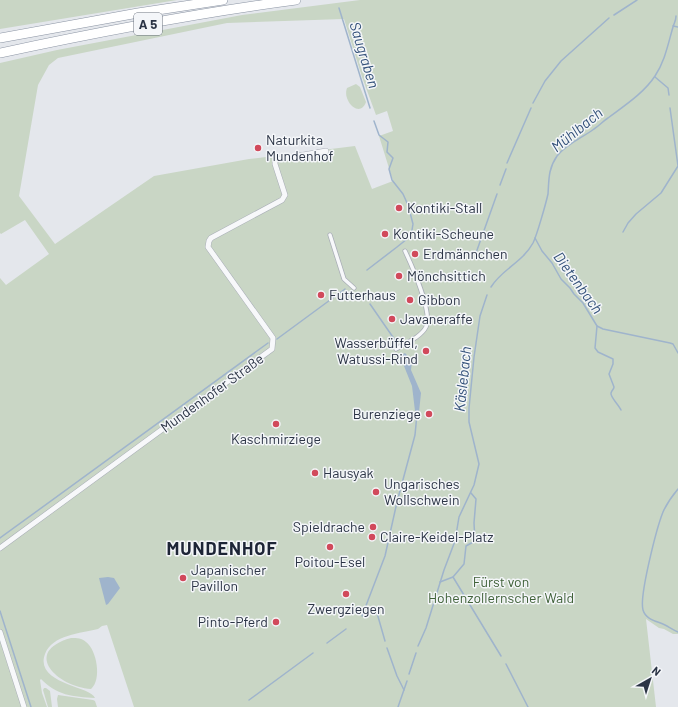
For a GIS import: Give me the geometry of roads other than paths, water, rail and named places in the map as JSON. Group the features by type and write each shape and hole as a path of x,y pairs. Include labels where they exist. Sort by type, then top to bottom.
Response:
{"highway":[{"name":"A 5","path":"0,38 138,13 223,0"},
{"name":"A 5","path":"0,53 151,23 248,6 296,0"}],"street":[{"name":"Mundenhofer Straße","path":"0,548 272,350 273,338 208,247 209,241 211,238 282,200 286,195 275,160 326,151"},
{"path":"330,235 344,279 354,288"},
{"path":"396,349 422,332 427,323 427,311 419,284 405,251"},
{"path":"0,632 24,707"}],"water":[{"path":"405,353 412,361 411,370 421,393 419,412 417,414 415,411 412,386 400,356"},
{"path":"99,578 114,578 120,588 106,605"}],"waterway":[{"path":"614,15 637,0"},
{"name":"Saugraben","path":"339,8 370,108"},
{"name":"Mühlbach","path":"491,287 501,275 523,256 533,243 548,194 550,170 557,156 569,145 596,128 640,94 655,76 664,58 676,16"},
{"path":"533,103 545,81 561,61 609,18"},
{"name":"Mühlbach","path":"673,26 678,27"},
{"path":"655,77 668,88 669,95"},
{"path":"507,163 531,108"},
{"path":"623,232 628,223 636,214 661,193 678,166 670,108"},
{"path":"367,270 407,239 412,230 413,224 408,205 403,194 392,180 389,169 393,158 387,152 388,142 379,135 374,121"},
{"path":"500,185 506,169"},
{"path":"476,253 497,194"},
{"name":"Dietenbach","path":"535,238 561,279 583,303 597,326 603,329 670,343 673,344 678,353"},
{"path":"277,339 345,289"},
{"name":"Käslebach","path":"418,646 426,628 444,570 455,541 459,517 474,485 479,464 469,422 469,408 480,316 487,295"},
{"path":"370,304 397,343"},
{"path":"597,326 595,348 598,352 613,359 613,364 609,374 614,387 611,395 621,410"},
{"path":"0,538 268,343"},
{"path":"362,616 385,556 397,502 415,435 417,414"},
{"name":"Dietenbach","path":"678,489 666,506 660,520 649,561 642,602 644,613 647,616 652,620 678,632"},
{"name":"Mühlbach","path":"440,582 453,577 464,564 466,546 475,541 474,523 476,499 471,493"},
{"path":"453,577 501,656"},
{"path":"0,611 31,707"},
{"path":"377,613 385,641"},
{"path":"327,643 346,629"},
{"path":"387,648 397,676 404,690"},
{"path":"249,700 313,653"},
{"name":"Käslebach","path":"409,674 416,653"},
{"path":"506,664 528,707"},
{"name":"Käslebach","path":"398,707 407,681"}],"place":[{"name":"Naturkita Mundenhof","path":"258,148"},
{"name":"Kontiki-Stall","path":"399,208"},
{"name":"Kontiki-Scheune","path":"385,234"},
{"name":"Erdmännchen","path":"415,254"},
{"name":"Mönchsittich","path":"399,276"},
{"name":"Futterhaus","path":"321,295"},
{"name":"Gibbon","path":"410,300"},
{"name":"Javaneraffe","path":"392,319"},
{"name":"Wasserbüffel, Watussi-Rind","path":"426,351"},
{"name":"Burenziege","path":"429,414"},
{"name":"Kaschmirziege","path":"276,424"},
{"name":"Hausyak","path":"315,473"},
{"name":"Ungarisches Wollschwein","path":"376,492"},
{"name":"Spieldrache","path":"373,527"},
{"name":"Claire-Keidel-Platz","path":"372,537"},
{"name":"Poitou-Esel","path":"330,547"},
{"name":"Japanischer Pavillon","path":"183,578"},
{"name":"Zwergziegen","path":"346,594"},
{"name":"Pinto-Pferd","path":"276,622"}],"district":[{"name":"MUNDENHOF","path":"222,549"}],"park label":[{"name":"Fürst von Hohenzollernscher Wald","path":"501,590"}]}
